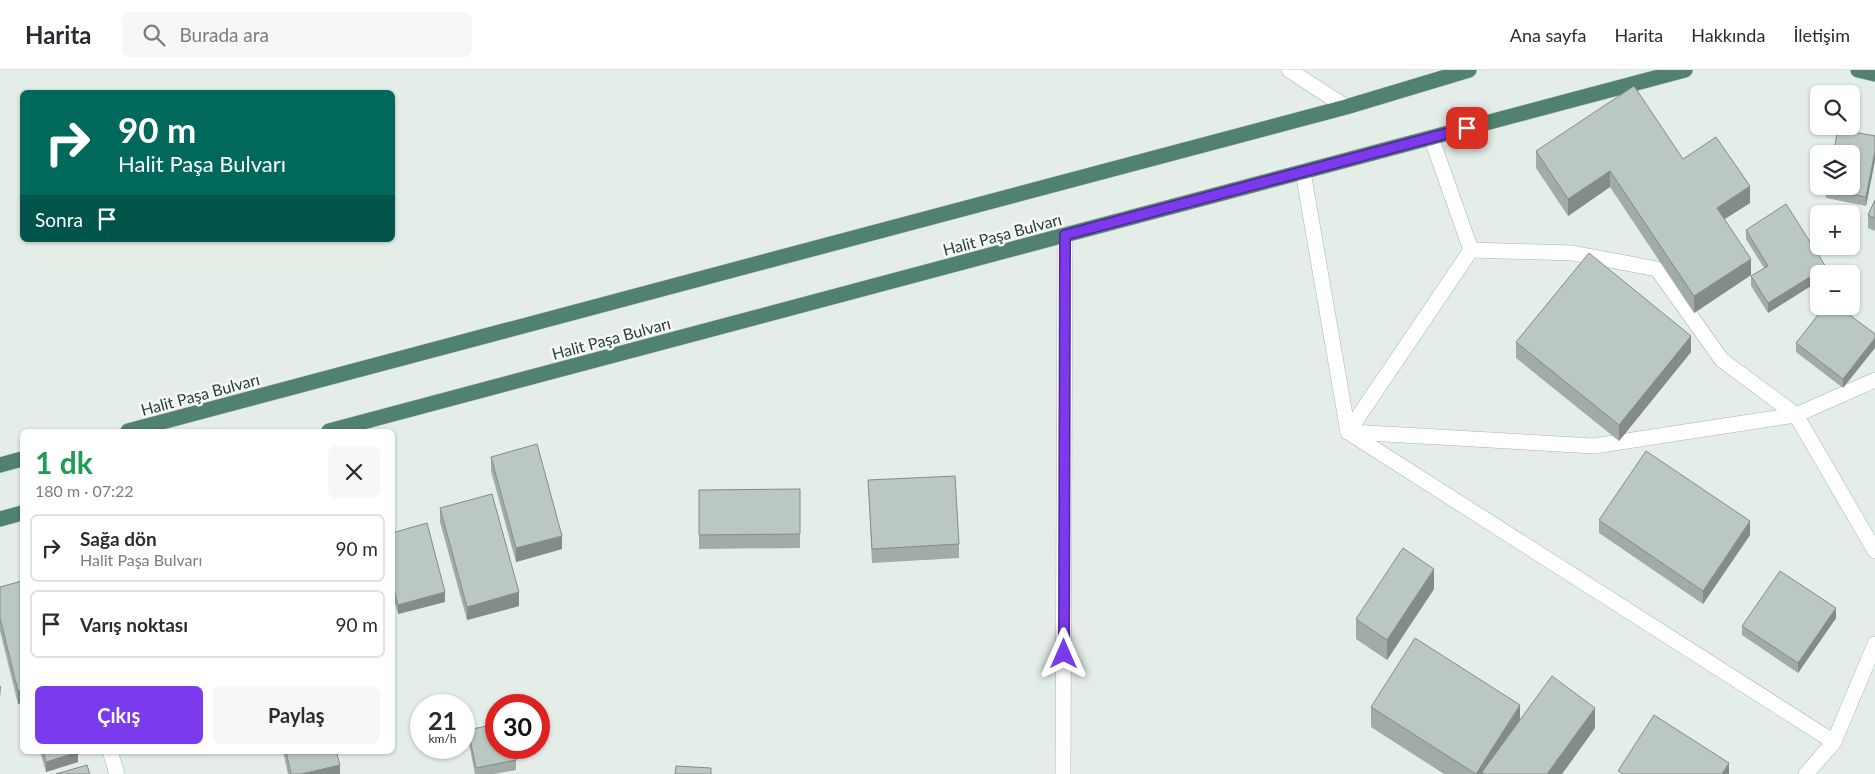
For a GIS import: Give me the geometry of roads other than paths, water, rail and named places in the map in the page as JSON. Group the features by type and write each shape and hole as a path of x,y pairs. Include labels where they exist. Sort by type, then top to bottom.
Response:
{"highway":[{"name":"Halit Paşa Bulvarı","path":"136,429 1346,107 1469,70"},
{"name":"Halit Paşa Bulvarı","path":"337,429 1685,70"},
{"path":"1858,70 1875,74"},
{"path":"0,465 20,460"},
{"path":"0,519 20,514"}],"street":[{"path":"1289,70 1346,107"},
{"path":"1431,137 1471,250"},
{"path":"1303,172 1348,432 1834,742"},
{"path":"1063,774 1065,235"},
{"path":"1471,250 1572,253 1657,269 1722,360 1796,415 1875,551"},
{"path":"1348,432 1471,250"},
{"path":"1348,432 1594,446 1796,415 1875,380"},
{"path":"1806,774 1834,742 1875,644"},
{"path":"111,754 116,774"}]}
